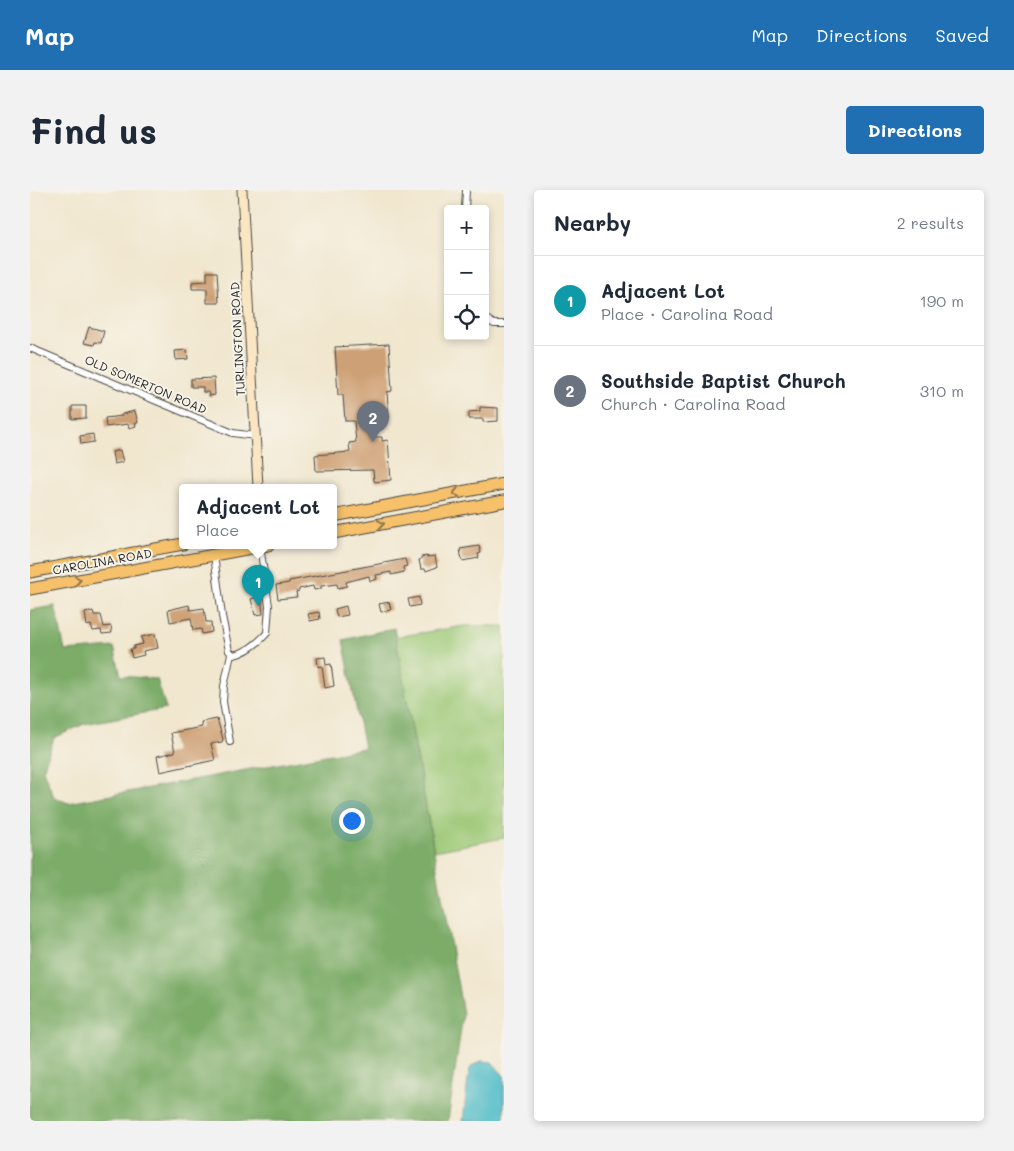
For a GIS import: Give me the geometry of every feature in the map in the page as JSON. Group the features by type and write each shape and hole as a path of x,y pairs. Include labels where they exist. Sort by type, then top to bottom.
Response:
{"highway":[{"path":"337,515 504,484"},
{"path":"337,532 504,501"},
{"name":"CAROLINA ROAD","path":"30,572 179,545"},
{"name":"CAROLINA ROAD","path":"30,589 241,549"}],"street":[{"name":"TURLINGTON ROAD","path":"242,190 258,484"},
{"path":"465,205 466,190"},
{"path":"489,321 494,324 504,324"},
{"name":"OLD SOMERTON ROAD","path":"30,348 233,433 255,436"},
{"path":"231,654 241,654 267,633 270,619 262,549"},
{"path":"214,554 222,616 231,654 224,686 223,702 230,742"}],"green space":[{"path":"55,606 65,651 114,647 121,676 157,679 166,709 84,724 54,738 43,770 54,797 68,803 364,748 343,640 394,628 463,1014 448,1121 30,1121 30,610"},
{"path":"464,626 504,626 504,838 434,851 395,637"}],"water":[{"path":"481,1061 492,1062 504,1076 504,1121 463,1121 469,1071 472,1066"}],"building":[{"path":"207,272 217,272 219,303 207,303 207,289 192,289 192,282 207,281"},
{"path":"89,327 104,331 101,343 95,342 94,345 84,343"},
{"path":"389,344 392,391 387,392 389,418 371,419 372,437 382,437 382,441 388,440 391,480 375,482 373,470 316,471 315,455 350,452 349,443 356,442 354,421 345,421 343,395 338,395 335,347"},
{"path":"187,350 188,359 176,360 175,351"},
{"path":"214,378 215,395 209,396 208,392 203,392 203,387 191,387 191,379"},
{"path":"72,406 86,406 86,418 72,419"},
{"path":"480,407 498,408 498,421 483,422 483,419 469,419 469,412 480,411"},
{"path":"135,411 138,423 135,423 136,426 129,428 128,424 106,427 105,418 122,416 122,414"},
{"path":"93,434 94,442 81,444 80,436"},
{"path":"120,450 123,462 114,464 112,452"},
{"path":"479,546 481,553 478,554 479,558 462,561 460,549"},
{"path":"435,556 437,567 426,571 421,569 419,560 421,557"},
{"path":"405,559 407,566 403,567 404,572 391,575 391,572 376,575 377,579 370,581 369,576 346,582 347,586 338,588 337,584 321,586 321,589 314,590 313,586 299,589 296,592 297,597 278,599 276,585"},
{"path":"261,596 263,614 255,615 251,599"},
{"path":"419,597 420,605 410,607 408,599"},
{"path":"389,602 391,610 381,612 379,604"},
{"path":"189,605 190,610 204,608 206,622 211,622 212,632 202,634 201,629 193,630 191,618 170,622 168,610"},
{"path":"346,606 348,615 337,617 335,609"},
{"path":"93,611 94,615 101,615 104,627 111,626 112,633 102,634 101,630 93,631 91,625 87,626 85,613"},
{"path":"319,612 320,619 310,621 308,614"},
{"path":"155,634 158,648 143,651 144,655 132,658 130,649 143,644 141,637"},
{"path":"325,657 326,665 331,664 334,686 325,688 322,666 318,667 317,658"},
{"path":"217,719 223,739 222,742 211,744 215,760 160,772 157,756 175,752 171,733 202,727 201,722"}],"place":[{"name":"Southside Baptist Church","path":"373,442"},
{"name":"Adjacent Lot","path":"258,606"}]}
